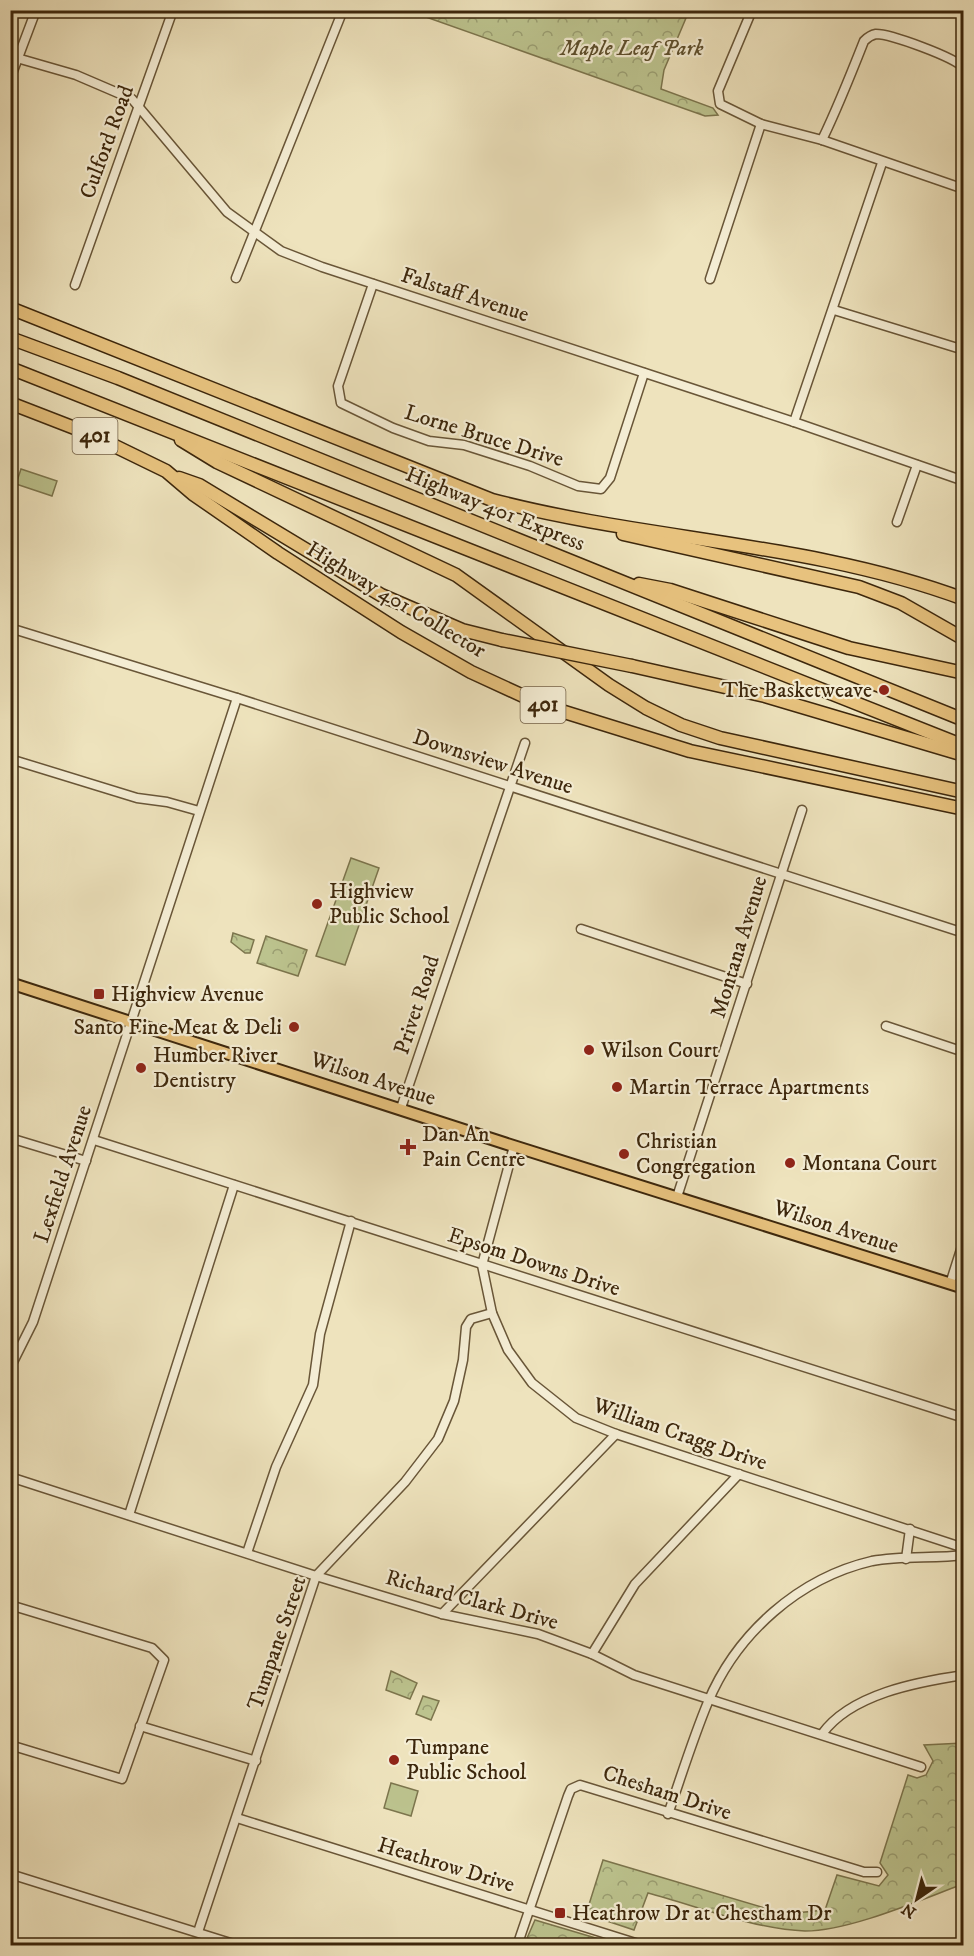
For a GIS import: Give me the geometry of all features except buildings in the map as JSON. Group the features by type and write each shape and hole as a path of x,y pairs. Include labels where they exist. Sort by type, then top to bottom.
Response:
{"highway":[{"path":"10,308 162,366 492,500 683,549 859,587 901,603 963,639"},
{"name":"Highway 401 Express","path":"10,338 118,378 963,720"},
{"name":"Highway 401 Express","path":"10,368 963,746"},
{"name":"Highway 401 Collector","path":"10,403 90,434 175,476 193,494 278,553 401,632 471,672 545,706 690,751 963,809"},
{"path":"152,423 217,462 456,575 609,686 681,725 720,738 963,792"},
{"path":"175,476 199,485 381,595 462,630 765,696 963,755"},
{"path":"557,517 766,548 871,570 963,599"},
{"path":"615,580 670,590 849,648 963,673"}],"main road":[{"name":"Wilson Avenue","path":"10,982 514,1146 963,1288"}],"street":[{"path":"10,79 15,58 36,10"},
{"name":"Culford Road","path":"75,285 172,10"},
{"path":"236,278 343,10"},
{"path":"752,10 718,91 718,101 727,109 761,124 822,140 882,163 963,189"},
{"path":"822,140 835,113 845,81 864,40 869,36 882,35 934,52 963,68"},
{"name":"Falstaff Avenue","path":"15,58 116,90 132,99 227,212 281,251 374,284 794,422 963,481"},
{"path":"710,279 761,124"},
{"path":"794,422 834,310 882,163"},
{"name":"Lorne Bruce Drive","path":"374,284 338,386 341,403 393,428 429,441 464,445 584,488 601,489 610,478 644,373"},
{"path":"834,310 963,350"},
{"path":"897,522 917,465"},
{"name":"Downsview Avenue","path":"10,628 509,785 963,933"},
{"path":"130,1022 237,698"},
{"name":"Privet Road","path":"401,1108 525,743"},
{"path":"10,759 137,798 167,802 199,811"},
{"name":"Montana Avenue","path":"677,1197 802,810"},
{"path":"581,929 747,984"},
{"name":"Lexfield Avenue","path":"10,1368 29,1335 94,1140 130,1022"},
{"path":"886,1026 963,1052"},
{"path":"10,1137 86,1161"},
{"name":"Epsom Downs Drive","path":"94,1140 963,1418"},
{"name":"William Cragg Drive","path":"514,1146 482,1265 492,1313 508,1350 532,1383 576,1418 616,1434 963,1548"},
{"path":"129,1515 234,1185"},
{"path":"247,1553 276,1467 313,1385 320,1334 351,1221"},
{"path":"950,1284 963,1240"},
{"name":"Tumpane Street","path":"198,1932 316,1576 429,1454 454,1401 464,1360 466,1327 471,1319 492,1313"},
{"path":"442,1614 616,1434"},
{"path":"592,1654 635,1584 739,1474"},
{"name":"Richard Clark Drive","path":"10,1477 316,1576 442,1614 538,1634 592,1654 634,1675 921,1767"},
{"path":"906,1559 910,1529"},
{"path":"668,1814 709,1700 731,1661 771,1613 801,1591 834,1575 872,1561 963,1555"},
{"path":"10,1605 152,1648 164,1660 122,1779 10,1745"},
{"path":"822,1734 832,1720 842,1714 901,1687 963,1675"},
{"path":"140,1726 256,1761"},
{"name":"Chesham Drive","path":"517,1946 571,1789 580,1785 668,1814 864,1872 877,1872"},
{"name":"Heathrow Drive","path":"237,1818 645,1946"},
{"path":"10,1874 240,1946"}],"green space":[{"name":"Maple Leaf Park","path":"409,11 689,11 664,70 661,89 713,108 718,115 705,116"},
{"path":"21,469 57,481 52,496 16,484"},
{"path":"351,858 379,868 345,965 316,956"},
{"path":"233,933 254,940 250,953 245,953 231,942"},
{"path":"266,936 307,950 298,976 257,963"},
{"path":"391,1671 417,1683 410,1699 386,1690"},
{"path":"423,1696 439,1701 431,1720 416,1714"},
{"path":"963,1743 963,1884 885,1914 823,1930 805,1931 766,1926 648,1893 634,1930 586,1914 603,1860 785,1914 825,1910 837,1875 879,1886 888,1875 880,1863 908,1775 917,1778 926,1775 933,1761 924,1745"},
{"path":"391,1783 418,1791 411,1816 384,1808"},
{"path":"535,1920 599,1939 596,1945 524,1945"}],"place":[{"name":"The Basketweave","path":"884,690"},
{"name":"Highview Public School","path":"317,904"},
{"name":"Highview Avenue","path":"99,994"},
{"name":"Santo Fine Meat & Deli","path":"294,1027"},
{"name":"Wilson Court","path":"589,1050"},
{"name":"Humber River Dentistry","path":"141,1068"},
{"name":"Martin Terrace Apartments","path":"617,1087"},
{"name":"Dan An Pain Centre","path":"408,1147"},
{"name":"Christian Congregation","path":"624,1154"},
{"name":"Montana Court","path":"790,1163"},
{"name":"Tumpane Public School","path":"394,1760"},
{"name":"Heathrow Dr at Chestham Dr","path":"560,1913"}]}
